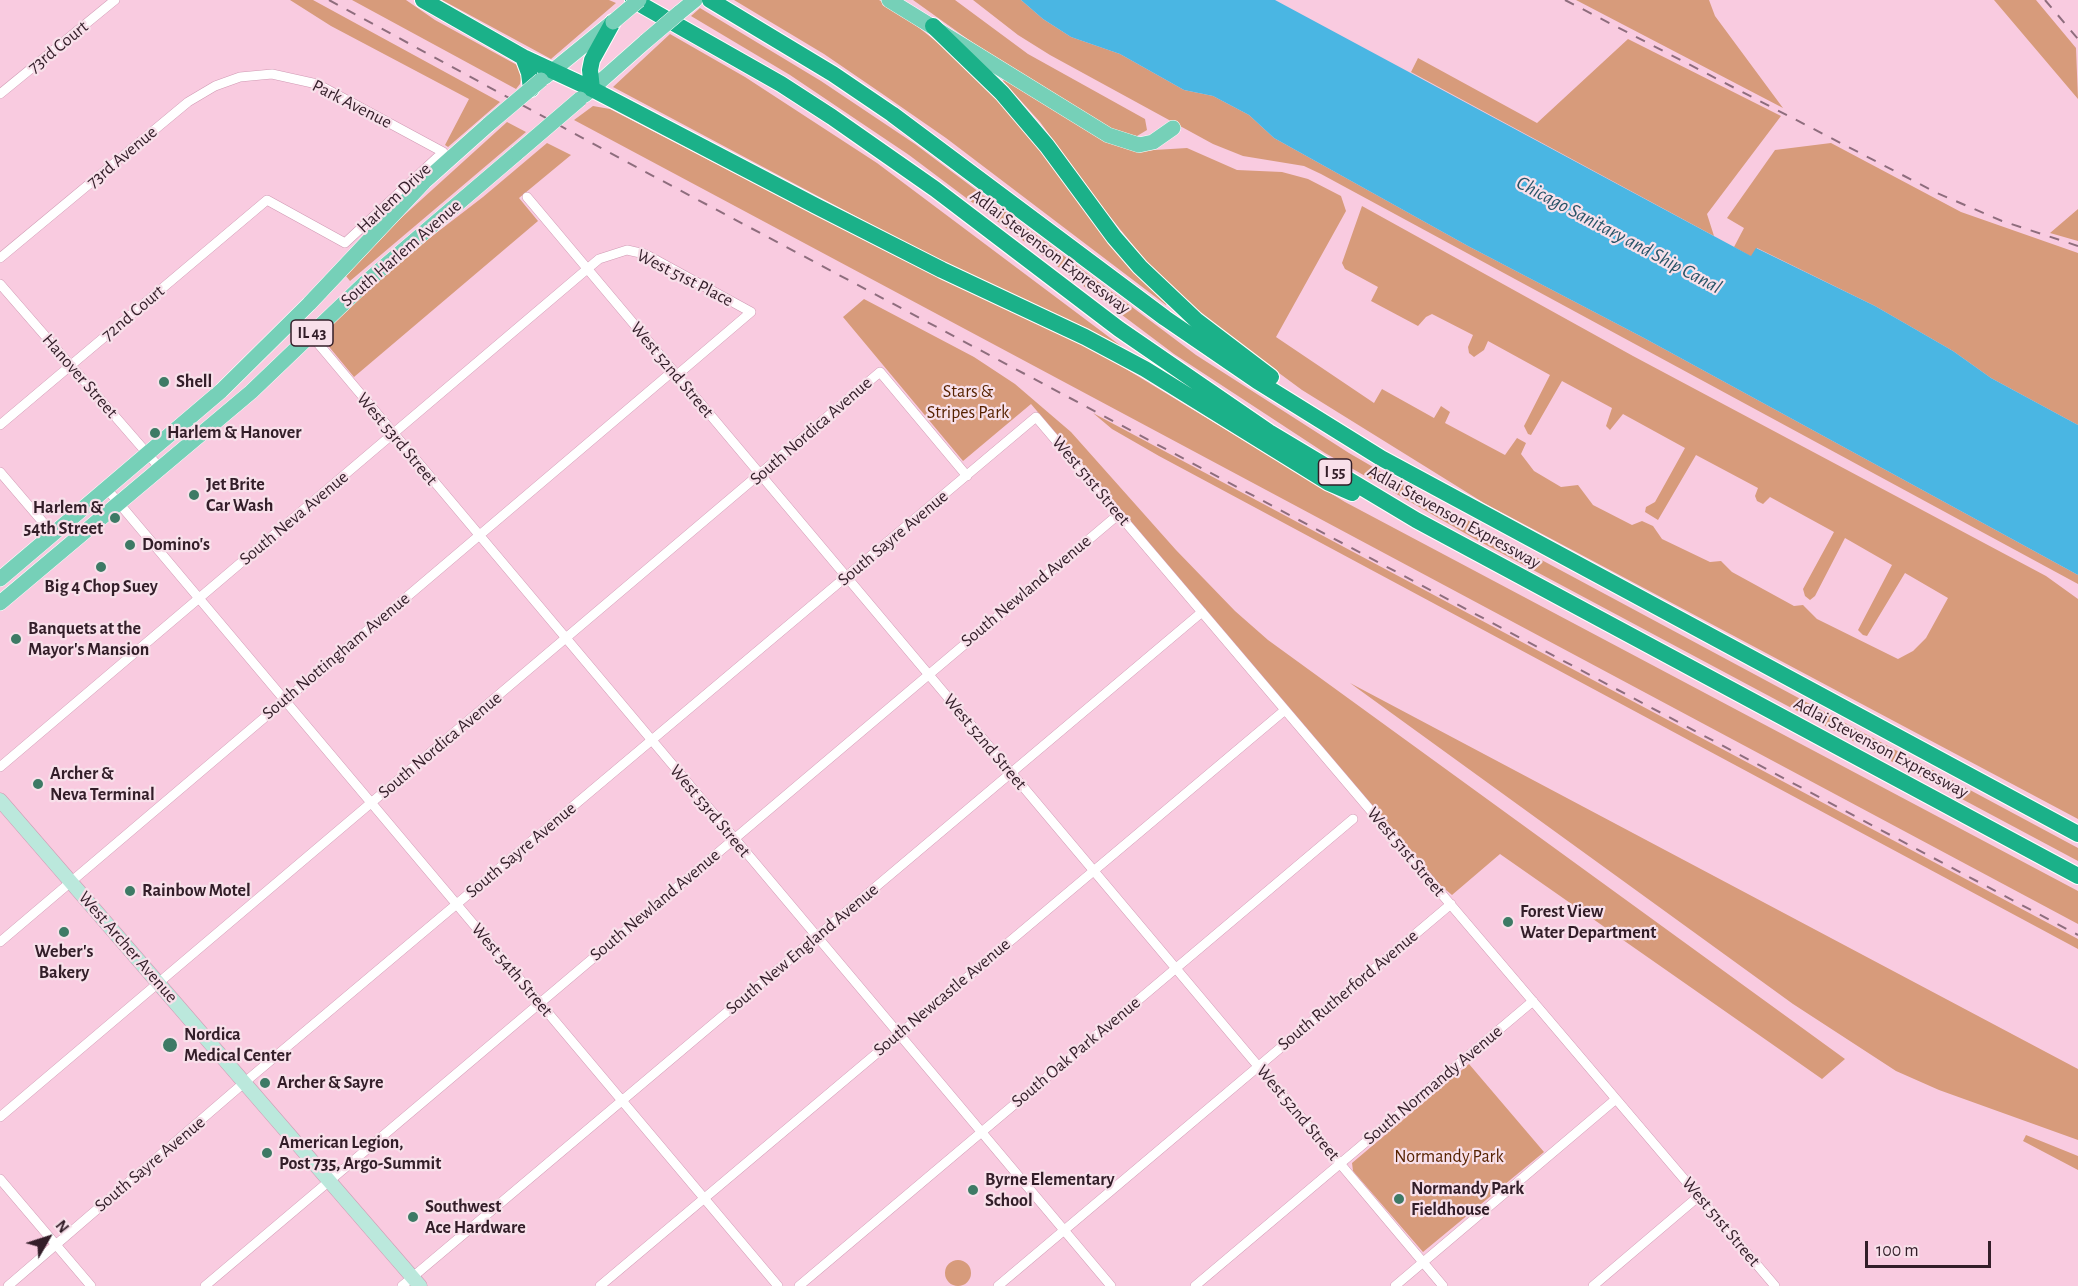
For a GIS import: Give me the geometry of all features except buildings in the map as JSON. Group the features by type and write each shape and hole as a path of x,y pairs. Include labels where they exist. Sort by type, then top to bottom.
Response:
{"highway":[{"path":"423,0 523,57 539,78 586,94 932,265 1085,337 1145,369 1329,483 1416,520"},
{"name":"Adlai Stevenson Expressway","path":"633,0 781,84 832,117 935,189 1195,384 1269,432 1416,520 2078,876"},
{"name":"Adlai Stevenson Expressway","path":"710,0 833,74 892,114 1165,318 1257,381 1381,458 2078,834"},
{"path":"586,94 592,60 613,22"},
{"path":"933,26 1002,93 1047,146 1114,237 1167,294 1224,344 1381,458"},
{"path":"523,57 539,78"}],"main road":[{"name":"South Harlem Avenue","path":"0,579 148,454 246,367 424,182 539,78 639,0"},
{"name":"South Harlem Avenue","path":"0,603 251,392 405,247 695,0"},
{"path":"889,0 1108,135 1139,145 1153,142 1173,128"},
{"name":"West Archer Avenue","path":"0,800 330,1181 411,1283"}],"street":[{"name":"73rd Court","path":"0,94 116,0"},
{"name":"Park Avenue","path":"255,76 287,76 317,84 443,152"},
{"name":"73rd Avenue","path":"0,258 188,102 227,81 255,76"},
{"name":"Harlem Drive","path":"267,200 345,243 443,152"},
{"name":"West 52nd Street","path":"527,197 1443,1286"},
{"name":"72nd Court","path":"0,425 267,200"},
{"name":"West 51st Place","path":"587,269 611,254 627,250 645,254 751,312"},
{"name":"South Neva Avenue","path":"0,767 587,269"},
{"name":"Hanover Street","path":"0,284 159,467"},
{"name":"South Nottingham Avenue","path":"0,942 479,536 751,312"},
{"name":"West 53rd Street","path":"311,335 1111,1286"},
{"name":"South Nordica Avenue","path":"0,1117 880,372 967,476"},
{"name":"South Sayre Avenue","path":"8,1286 245,1082 1036,417"},
{"name":"West 51st Street","path":"1036,417 1775,1286"},
{"path":"0,472 53,534"},
{"name":"West 54th Street","path":"107,489 778,1286"},
{"name":"South Newland Avenue","path":"205,1286 1119,514"},
{"name":"South New England Avenue","path":"411,1283 816,936 1202,612"},
{"name":"South Newcastle Avenue","path":"600,1286 1286,710"},
{"name":"South Oak Park Avenue","path":"799,1286 1353,819"},
{"name":"South Rutherford Avenue","path":"998,1286 1451,904"},
{"name":"South Normandy Avenue","path":"1195,1286 1533,1001"},
{"path":"1395,1286 1616,1099"},
{"path":"0,1179 91,1286"},
{"path":"1593,1286 1699,1196"}],"green space":[{"path":"290,0 313,0 500,102 448,147 445,145 469,99 331,26"},
{"path":"352,0 406,0 435,20 517,65 522,73 520,84 516,89"},
{"path":"442,0 609,0 616,3 551,59"},
{"path":"734,0 879,0 908,19 967,66 996,93 1168,302 1166,305 946,138 824,54"},
{"path":"913,0 955,0 1028,54 1145,119 1147,130 1137,136 1109,131 983,50"},
{"path":"973,0 1021,0 1043,19 1071,37 1120,54 1184,90 1213,96 1249,115 1274,138 1468,246 1644,338 2078,575 2078,584 1321,174 1304,166 1243,156 1213,144 1050,55 1018,35"},
{"path":"1576,0 1709,0 1715,16 1783,108"},
{"path":"1994,0 2036,0 2076,48 2078,99"},
{"path":"700,8 821,81 915,144 1196,355 1349,453 1428,499 2078,848 2078,861 1475,539 1325,453 1174,354 909,155 790,75 691,16"},
{"path":"670,34 745,77 877,163 1125,349 919,250 613,87"},
{"path":"1628,39 1781,116 1707,214 1714,236 1411,72 1418,58 1537,123"},
{"path":"1006,77 1138,151 1187,148 1237,170 1282,172 1308,179 1341,196 1346,211 1276,337 1374,403 1382,389 1434,418 1441,406 1450,412 1445,423 1505,455 1517,438 1526,443 1521,454 1534,471 1561,487 1578,485 1593,505 1632,525 1642,521 1653,526 1662,539 1710,562 1721,561 1732,572 1794,606 1803,605 1817,619 1898,659 1913,651 1926,638 1948,598 1905,573 1867,636 1863,635 1858,630 1892,565 1845,538 1815,596 1810,600 1805,596 1803,589 1834,532 1770,497 1763,504 1757,501 1755,496 1758,488 1696,455 1658,520 1645,512 1646,507 1655,502 1685,448 1623,414 1610,430 1606,426 1612,408 1562,381 1531,435 1528,434 1524,426 1550,375 1488,341 1484,350 1474,357 1469,353 1468,347 1473,335 1432,314 1418,326 1371,301 1378,287 1345,269 1342,263 1362,206 1633,356 2046,576 2078,599 2078,819 1484,503 1302,390 1218,328 1153,270 1107,213 1040,122 1003,81"},
{"path":"593,106 610,109 897,257 1085,344 1345,502 2078,891 2078,924 574,120"},
{"path":"507,122 526,132 350,281 346,276 400,219"},
{"path":"547,143 571,155 519,198 538,221 354,377 321,337 362,295"},
{"path":"1831,143 1961,212 2078,253 2078,425 1991,378 1953,351 1875,306 1757,248 1752,257 1734,247 1744,228 1727,218 1775,150"},
{"path":"2078,209 2078,241 2050,233"},
{"name":"Stars & Stripes Park","path":"864,299 974,357 1015,384 1071,432 1176,550 1235,611 1268,640 1845,1059 1822,1079 1500,854 1452,895 1440,885 1031,404 963,461 843,317"},
{"path":"1093,413 2078,939 2078,949 1159,456 1112,429"},
{"path":"1350,683 2078,1069 2078,1140 1939,1090 1896,1071 1793,1004"},
{"name":"Normandy Park","path":"1469,1064 1544,1152 1423,1252 1353,1171 1352,1163"},
{"path":"2026,1135 2078,1156 2078,1170 2023,1141"},
{"path":"958,1260 967,1264 971,1273 967,1282 958,1286 949,1282 945,1273 949,1264"}],"water":[{"name":"Chicago Sanitary and Ship Canal","path":"1021,0 1275,0 1751,256 1756,248 1875,306 1953,351 1991,378 2078,425 2078,575 1644,338 1468,246 1274,138 1249,115 1213,96 1184,90 1120,54 1071,37 1043,19"}],"railway":[{"path":"329,0 625,161 2078,935"},
{"path":"1565,0 1937,193 2002,221 2078,246"},
{"path":"2045,0 2078,39"}],"place":[{"name":"Shell","path":"164,382"},
{"name":"Harlem & Hanover","path":"155,433"},
{"name":"Jet Brite Car Wash","path":"194,495"},
{"name":"Harlem & 54th Street","path":"115,518"},
{"name":"Domino's","path":"130,545"},
{"name":"Big 4 Chop Suey","path":"101,567"},
{"name":"Banquets at the Mayor's Mansion","path":"16,639"},
{"name":"Archer & Neva Terminal","path":"38,784"},
{"name":"Rainbow Motel","path":"130,891"},
{"name":"Forest View Water Department","path":"1508,922"},
{"name":"Weber's Bakery","path":"64,932"},
{"name":"Nordica Medical Center","path":"170,1045"},
{"name":"Archer & Sayre","path":"265,1083"},
{"name":"American Legion, Post 735, Argo-Summit","path":"267,1153"},
{"name":"Byrne Elementary School","path":"973,1190"},
{"name":"Normandy Park Fieldhouse","path":"1399,1199"},
{"name":"Southwest Ace Hardware","path":"413,1217"}]}
